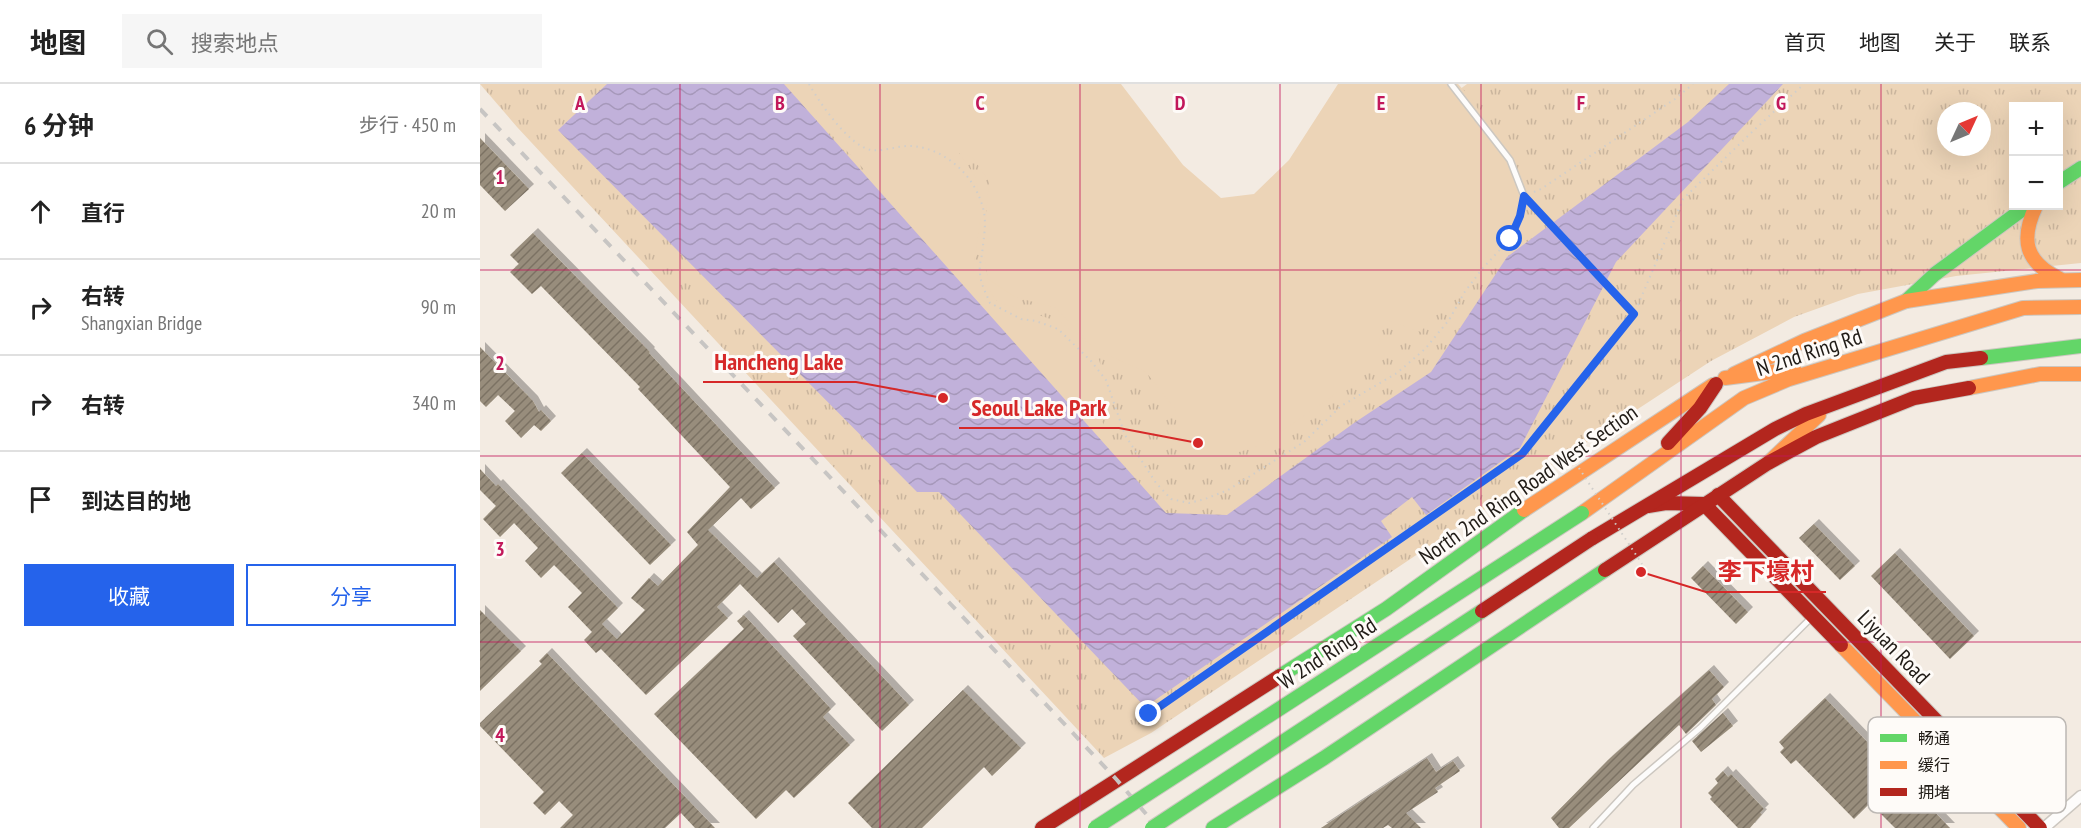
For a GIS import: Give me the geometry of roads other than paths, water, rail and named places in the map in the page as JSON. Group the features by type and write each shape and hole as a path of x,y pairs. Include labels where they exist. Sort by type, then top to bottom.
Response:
{"main road":[{"path":"2063,180 2081,168"},
{"path":"1906,302 1935,274 2022,210"},
{"path":"2034,210 2027,228 2026,240 2029,251 2046,274 2063,280"},
{"name":"North 2nd Ring Road West Section","path":"1041,828 1386,609 1513,518 1646,428 1721,381 1804,341 1906,302 2037,281 2081,280"},
{"name":"N 2nd Ring Rd","path":"1582,513 1744,398 1789,379 2023,308 2081,307"},
{"path":"1152,828 1591,539 1775,429 1806,414 1946,362 2081,346"},
{"path":"1648,467 1721,381 1838,364"},
{"path":"1213,828 1324,758 1704,504 1768,463 1816,436 1914,398 2040,374 2081,374"},
{"path":"1768,463 1807,425 1839,403"},
{"name":"Liyuan Road","path":"1718,495 1934,717"},
{"path":"1642,507 1666,503 1704,504"},
{"name":"Liyuan Road","path":"1704,504 1911,717"},
{"name":"W 2nd Ring Rd","path":"1095,828 1582,513"},
{"name":"Liyuan Road","path":"2004,813 2019,828"},
{"name":"Liyuan Road","path":"2027,813 2042,828"}],"street":[{"path":"2066,808 2081,796"},
{"path":"2042,828 2060,813"}],"lane":[{"path":"1451,84 1510,160 1524,196 1634,314"},
{"path":"1593,828 1633,785 1700,728 1813,616"}],"water":[{"path":"607,84 784,84 1166,513 1227,515 1354,423 1431,372 1507,257 1688,122 1729,84 1783,84 1616,262 1520,448 1426,515 1412,497 1381,521 1392,537 1145,707 939,492 917,492 558,130"}],"railway":[{"path":"480,109 1039,697 1117,780 1158,828"}],"place":[{"name":"Hancheng Lake","path":"943,398"},
{"name":"Seoul Lake Park","path":"1198,443"},
{"name":"李下壕村","path":"1641,572"}]}
